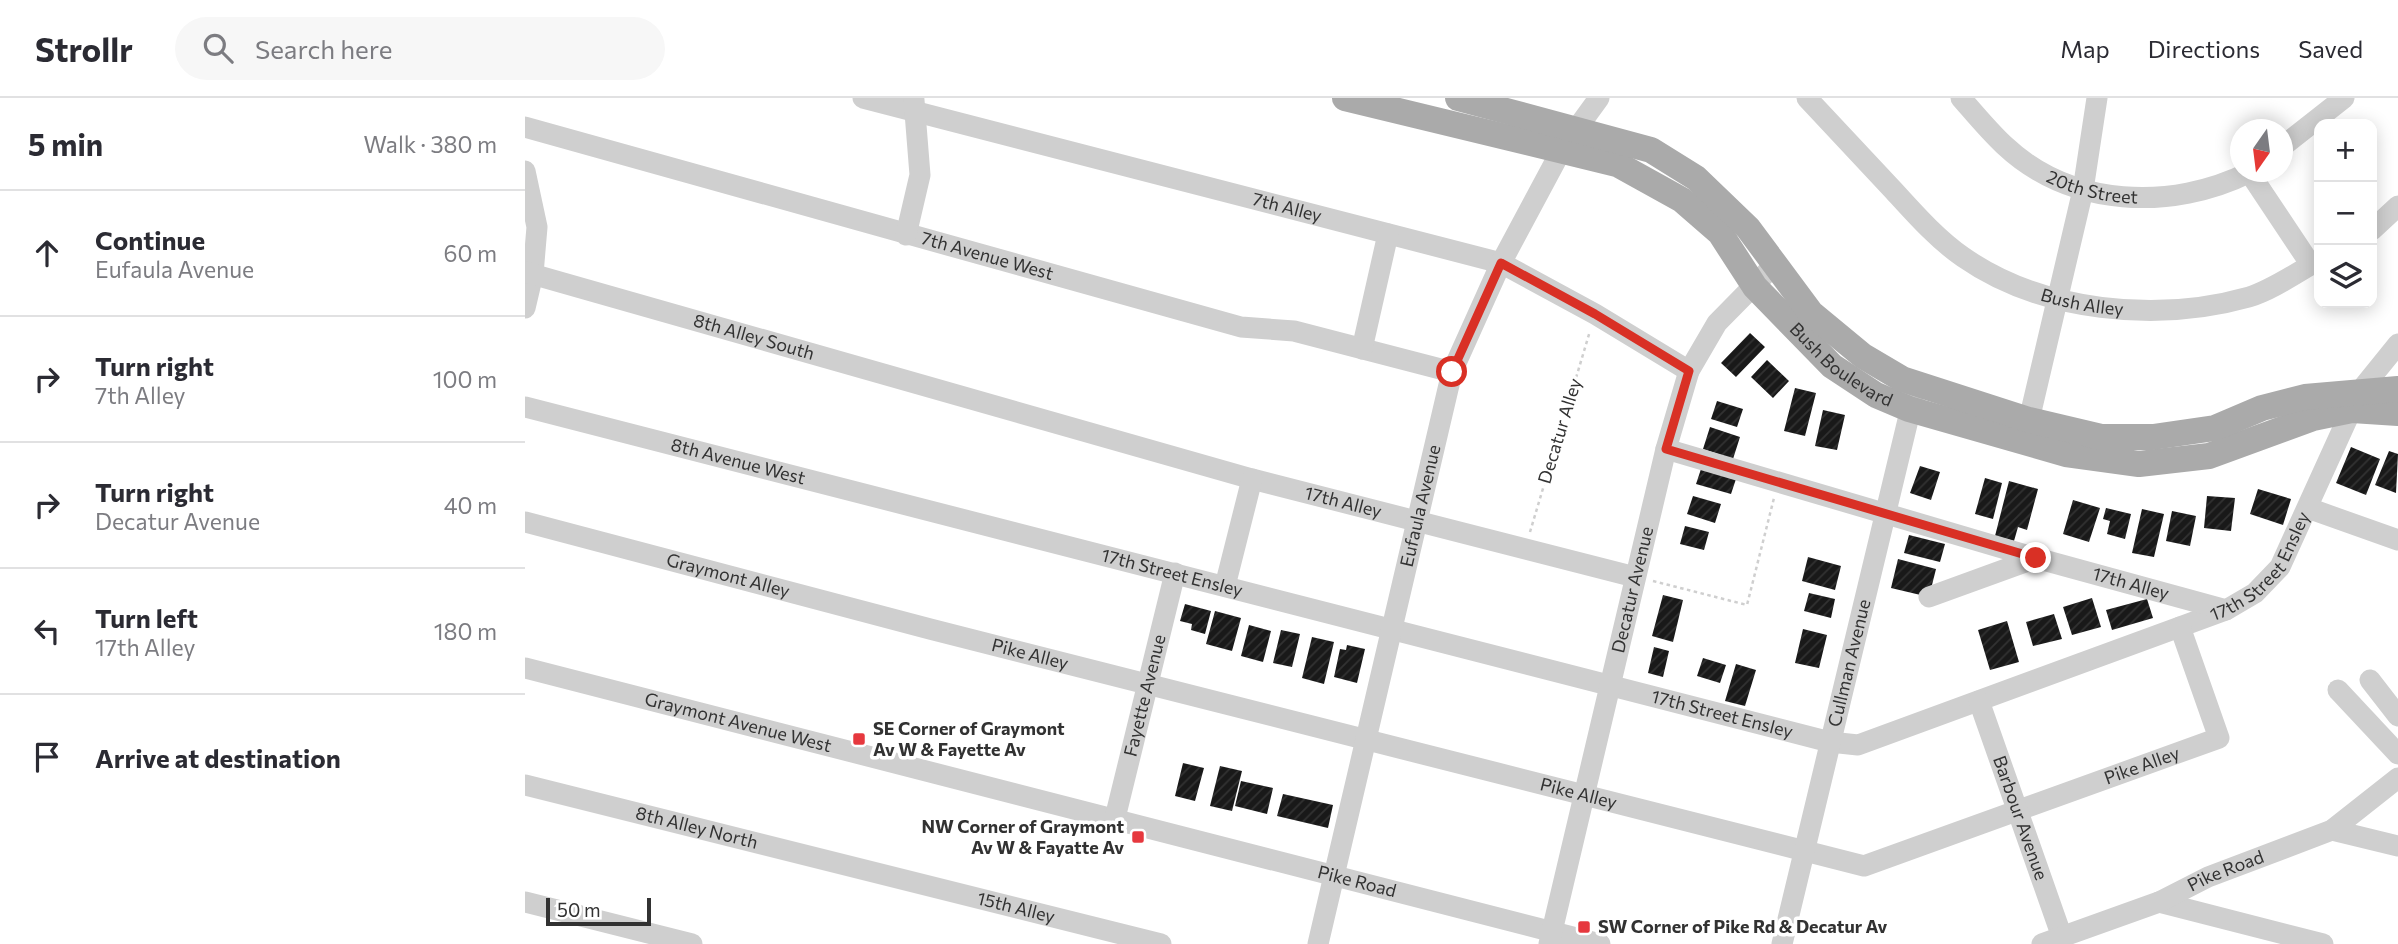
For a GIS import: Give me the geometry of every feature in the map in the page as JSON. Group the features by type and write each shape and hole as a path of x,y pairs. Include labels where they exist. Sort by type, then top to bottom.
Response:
{"main road":[{"name":"Bush Boulevard","path":"1345,98 1617,164 1682,200 1720,233 1755,287 1832,366 1876,395 1913,396 2101,437 2153,437 2215,428 2262,408 2305,397 2356,400 2398,413"},
{"name":"Bush Boulevard","path":"1458,98 1651,150 1696,178 1748,228 1811,313 1913,396 2066,454 2139,464 2209,456 2356,400 2398,389"}],"street":[{"name":"7th Alley","path":"863,98 914,105 1501,263 1595,314 1689,371"},
{"name":"Eufaula Avenue","path":"1318,944 1452,372 1501,263 1562,149 1599,98"},
{"name":"Bush Alley","path":"1807,98 1914,212 1961,256 2000,280 2058,298 2121,310 2206,306 2252,296 2314,263"},
{"name":"20th Street","path":"1961,98 2006,147 2043,172 2083,190 2118,197 2164,199 2205,191 2230,180"},
{"path":"2029,420 2083,190 2097,98"},
{"path":"2293,138 2344,98"},
{"path":"906,235 920,175 914,105"},
{"name":"7th Avenue West","path":"525,127 1241,327 1294,331 1452,372"},
{"path":"525,171 537,227 525,308"},
{"name":"Bush Alley","path":"2257,182 2314,261"},
{"path":"2377,225 2398,206"},
{"path":"1362,349 1388,234"},
{"name":"Decatur Avenue","path":"1550,938 1666,449 1689,371 1717,323 1775,264"},
{"name":"8th Alley South","path":"529,273 983,403"},
{"path":"2356,400 2398,344"},
{"name":"Cullman Avenue","path":"1781,944 1913,396"},
{"name":"17th Street Ensley","path":"953,516 1610,687 1830,742 1857,746 2226,610 2255,593 2280,567 2356,400"},
{"name":"17th Alley","path":"983,403 1252,479 1635,577"},
{"name":"8th Avenue West","path":"525,407 953,516"},
{"name":"17th Alley","path":"1666,449 2036,558 2226,610"},
{"path":"1225,586 1252,479"},
{"path":"2308,508 2398,540"},
{"name":"Graymont Alley","path":"525,522 930,629"},
{"path":"1929,597 2036,558"},
{"name":"Fayette Avenue","path":"1115,818 1175,573"},
{"name":"Pike Alley","path":"930,629 1804,848 1864,866 2219,738 2180,627"},
{"name":"Graymont Avenue West","path":"525,668 1115,818"},
{"path":"2370,680 2398,716"},
{"path":"2338,690 2398,754"},
{"name":"Barbour Avenue","path":"1979,701 2017,812 2055,942"},
{"name":"Pike Road","path":"2055,942 2159,902 2207,877 2332,830 2398,778"},
{"name":"8th Alley North","path":"525,785 870,870"},
{"name":"Pike Road","path":"1115,818 1335,875 1550,938 1601,944"},
{"path":"2332,830 2398,846"},
{"name":"15th Alley","path":"870,870 1161,944"},
{"path":"525,902 692,944"},
{"path":"2159,902 2323,944"}],"path":[{"name":"Decatur Alley","path":"1525,549 1595,314"},
{"path":"1635,577 1747,605 1778,482"}],"building":[{"path":"1750,333 1765,347 1736,377 1721,363"},
{"path":"1767,360 1789,381 1773,398 1751,377"},
{"path":"1795,388 1816,393 1805,436 1784,431"},
{"path":"1717,401 1743,409 1737,427 1711,419"},
{"path":"1823,410 1845,415 1837,450 1815,446"},
{"path":"1710,427 1740,437 1733,459 1703,449"},
{"path":"2351,447 2380,459 2366,495 2336,483"},
{"path":"2389,451 2398,454 2396,493 2375,485"},
{"path":"1920,466 1940,472 1931,500 1910,493"},
{"path":"1701,469 1736,479 1731,494 1696,484"},
{"path":"1985,478 2002,483 1993,519 1975,514"},
{"path":"2009,481 2038,489 2027,530 2018,527 2014,541 1995,536"},
{"path":"2258,489 2291,499 2283,525 2250,514"},
{"path":"1693,496 1721,504 1715,523 1687,514"},
{"path":"2207,496 2235,498 2231,531 2204,528"},
{"path":"2073,500 2100,508 2089,542 2063,534"},
{"path":"2106,508 2131,514 2125,539 2107,534 2110,521 2103,519"},
{"path":"2142,509 2164,514 2154,557 2132,553"},
{"path":"2172,511 2196,516 2190,546 2166,541"},
{"path":"1685,526 1709,532 1704,550 1680,544"},
{"path":"1909,535 1945,544 1940,562 1904,553"},
{"path":"1808,557 1841,566 1835,590 1802,581"},
{"path":"1898,559 1936,569 1929,597 1891,588"},
{"path":"1809,593 1835,599 1831,618 1804,611"},
{"path":"1663,595 1683,600 1673,642 1652,636"},
{"path":"2092,598 2101,627 2072,635 2063,607"},
{"path":"2147,599 2153,618 2112,630 2106,610"},
{"path":"1185,604 1211,611 1205,634 1191,630 1192,624 1180,621"},
{"path":"1215,611 1241,618 1232,651 1206,644"},
{"path":"2054,614 2062,639 2033,646 2026,622"},
{"path":"2007,621 2019,662 1990,670 1978,630"},
{"path":"1249,625 1271,631 1263,662 1241,656"},
{"path":"1803,629 1827,635 1819,668 1795,663"},
{"path":"1281,630 1300,634 1292,667 1273,663"},
{"path":"1312,637 1334,642 1324,684 1302,678"},
{"path":"1347,645 1365,649 1357,683 1334,677 1340,649 1346,650"},
{"path":"1654,647 1669,651 1663,677 1648,673"},
{"path":"1703,658 1726,665 1720,683 1697,676"},
{"path":"1736,664 1756,670 1745,706 1725,701"},
{"path":"1183,763 1204,768 1195,801 1175,796"},
{"path":"1220,766 1242,771 1232,811 1210,806"},
{"path":"1241,781 1273,788 1267,814 1235,806"},
{"path":"1283,794 1333,805 1328,828 1277,816"}],"place":[{"name":"SE Corner of Graymont Av W & Fayette Av","path":"859,739"},
{"name":"NW Corner of Graymont Av W & Fayatte Av","path":"1138,837"},
{"name":"SW Corner of Pike Rd & Decatur Av","path":"1584,927"}],"route":[{"path":"1452,372 1501,263 1595,314 1689,371 1666,449 2036,558"}]}
